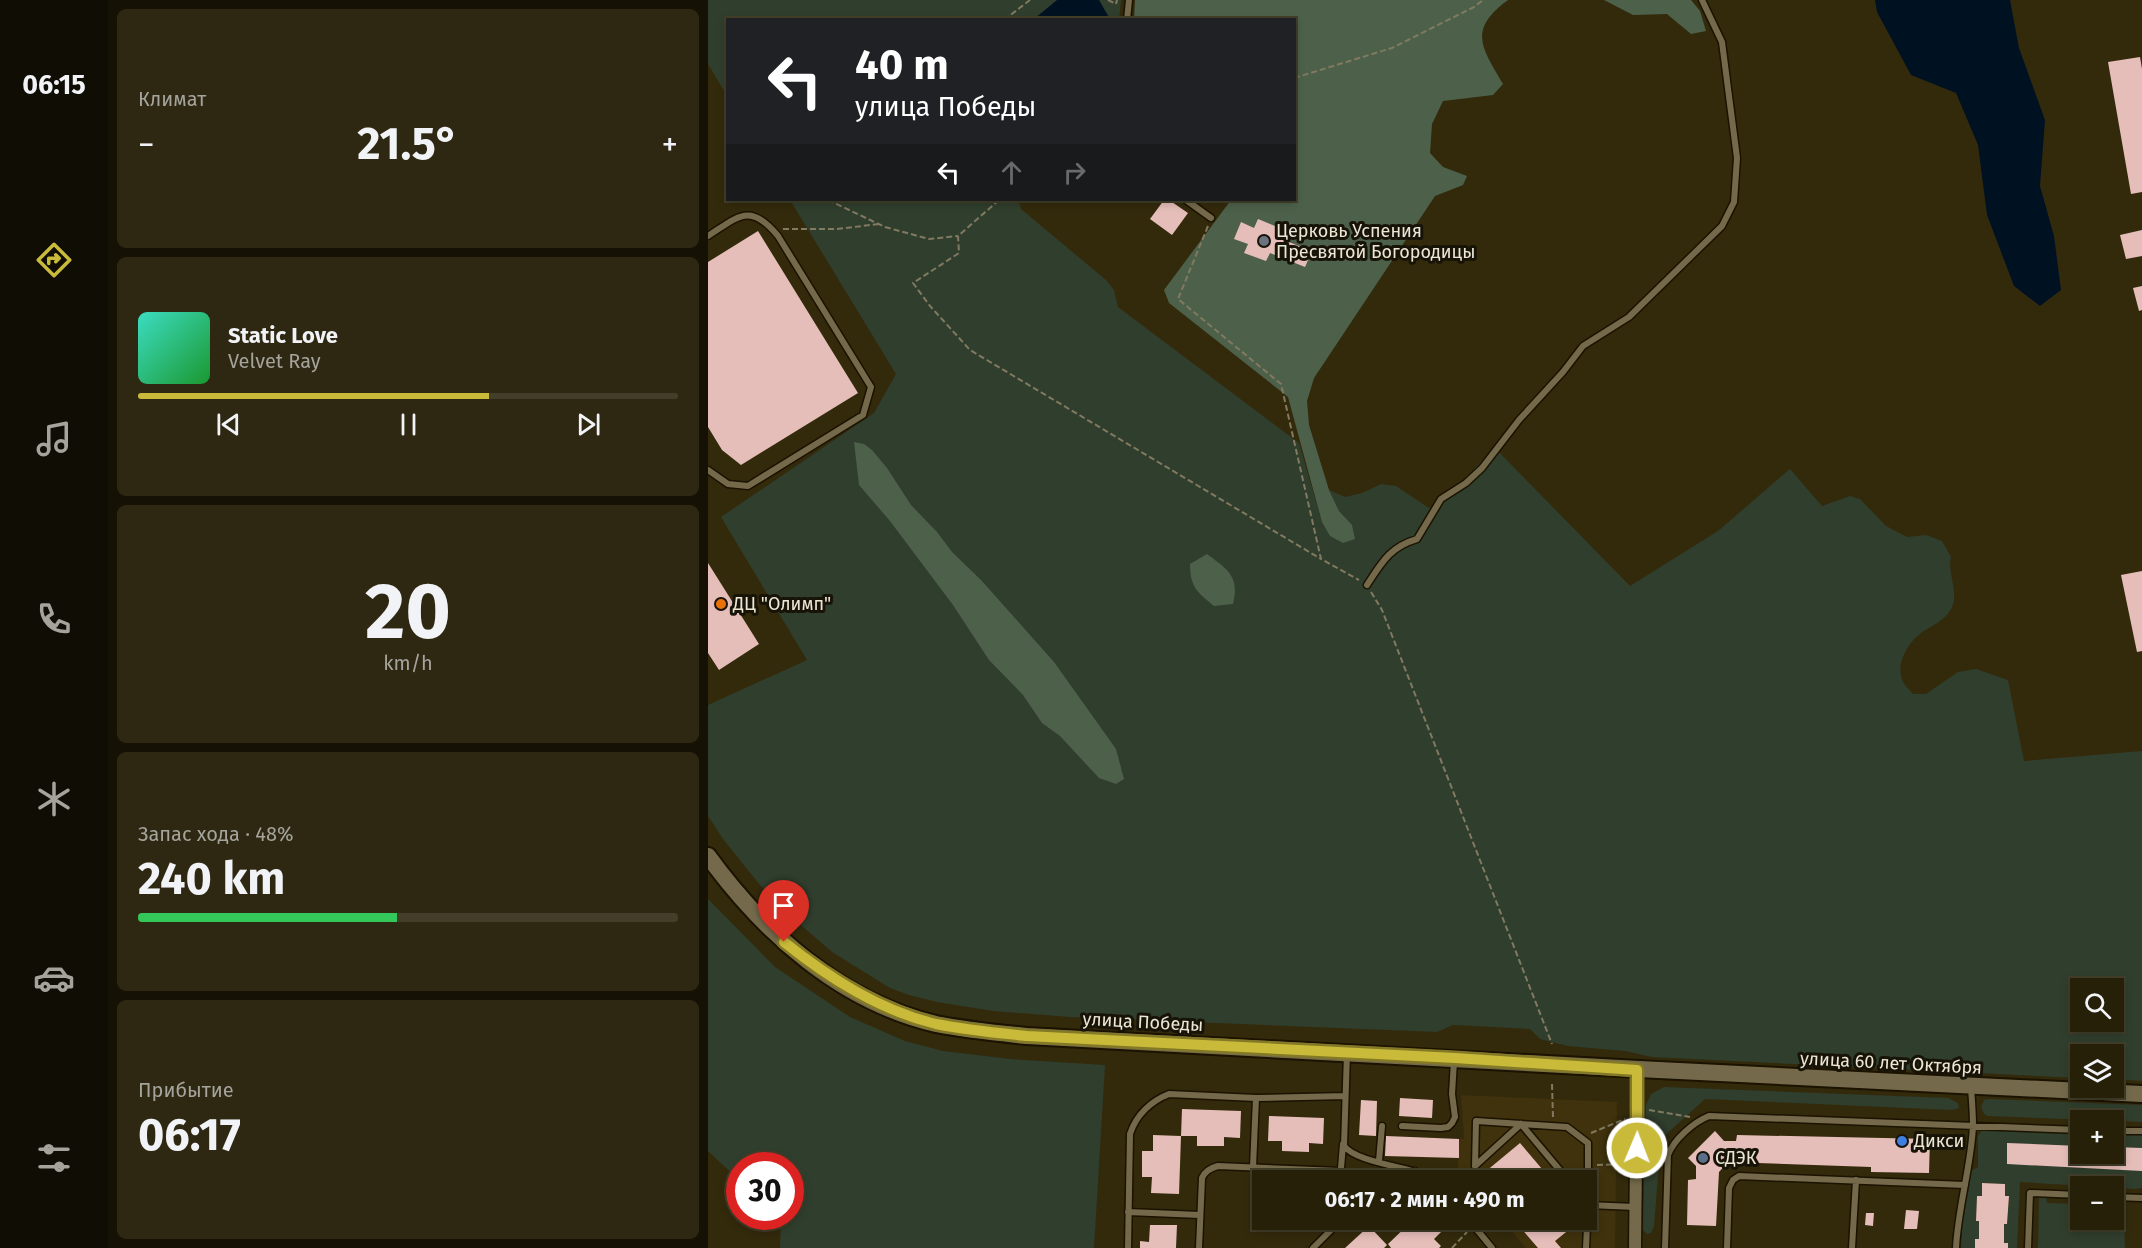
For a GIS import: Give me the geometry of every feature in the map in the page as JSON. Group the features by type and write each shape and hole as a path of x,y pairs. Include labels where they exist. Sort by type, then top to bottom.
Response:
{"street":[{"name":"улица Победы","path":"708,856 750,907 784,942 831,977 881,1005 908,1016 962,1028 1027,1036 1455,1058 1637,1070"},
{"name":"улица 60 лет Октября","path":"1637,1070 2142,1094"},
{"path":"1635,1248 1637,1070"}],"lane":[{"path":"1126,18 1129,0"},
{"path":"1367,585 1388,554 1403,543 1417,538 1441,499 1466,483 1482,468 1519,420 1563,372 1582,346 1629,317 1722,226 1734,202 1737,158 1722,42 1702,0"},
{"path":"1186,201 1211,218"},
{"path":"708,236 741,216 753,216 766,222 871,387 863,415 748,486 728,484 708,470"},
{"path":"1340,1170 1347,1052"},
{"path":"1402,1126 1441,1128 1448,1127 1452,1123 1455,1117 1452,1094 1455,1058"},
{"path":"1956,1248 1957,1224 1973,1126 1971,1086"},
{"path":"1128,1248 1131,1134 1133,1125 1141,1113 1152,1103 1169,1094 1256,1098 1345,1096"},
{"path":"1253,1167 1256,1098"},
{"path":"1665,1248 1668,1155 1671,1147 1700,1120 1709,1116 2070,1130"},
{"path":"1521,1124 1475,1166 1476,1121 1567,1127 1588,1143 1588,1170"},
{"path":"1521,1124 1560,1170"},
{"path":"1379,1161 1382,1126"},
{"path":"2124,1131 2142,1131"},
{"path":"1343,1141 1344,1146 1353,1154 1410,1170"},
{"path":"1199,1248 1204,1173 1218,1166 1318,1170"},
{"path":"1727,1248 1729,1188 1733,1180 1739,1176 1965,1185"},
{"path":"1852,1248 1856,1180"},
{"path":"2028,1248 2030,1193 2070,1195"},
{"path":"2124,1197 2142,1198"},
{"path":"1597,1205 1636,1207"},
{"path":"1128,1212 1200,1215"},
{"path":"1313,1248 1331,1230"},
{"path":"1476,1230 1492,1248"},
{"path":"1586,1248 1587,1230"},
{"path":"1635,1248 1641,1248"}],"path":[{"path":"1007,18 1030,0"},
{"path":"1108,0 1116,4 1116,0"},
{"path":"1296,77 1392,48 1474,7 1483,0"},
{"path":"830,201 879,224 929,238 958,236 998,201"},
{"path":"1211,218 1178,299 1281,384 1321,559"},
{"path":"772,229 837,230 879,224"},
{"path":"958,236 959,253 913,283 930,306 970,350 1367,585 1386,621 1552,1044"},
{"path":"1552,1084 1553,1126"},
{"path":"1646,1109 1700,1120"},
{"path":"1581,1137 1628,1118"},
{"path":"1588,1165 1624,1164"},
{"path":"1452,1248 1469,1230"}],"shaded area":[{"path":"1461,1095 1617,1102 1615,1248 1526,1248 1511,1230 1597,1230 1597,1170 1460,1170 1459,1139 1464,1139"}],"green space":[{"path":"708,0 1121,0 1119,18 726,18 726,94 708,64"},
{"path":"1135,0 1508,0 1487,21 1482,40 1489,60 1503,84 1493,95 1443,101 1432,124 1430,153 1443,167 1467,176 1463,185 1435,196 1314,378 1307,401 1309,425 1329,490 1339,511 1352,525 1355,539 1343,543 1330,536 1322,522 1288,397 1169,303 1164,290 1230,201 1296,201 1296,18 1134,18"},
{"path":"1604,0 1691,0 1700,11 1706,31 1691,34 1667,14 1633,15"},
{"path":"791,201 1019,201 1021,209 1106,280 1114,290 1118,307 1299,443 1322,522 1352,526 1339,511 1329,490 1345,497 1362,493 1381,484 1396,486 1429,508 1441,505 1494,447 1630,586 1718,531 1790,469 1822,506 1850,496 1860,499 1886,526 1907,537 1926,535 1942,541 1951,557 1950,569 1954,589 1952,607 1938,623 1916,638 1907,648 1902,660 1902,679 1913,694 1926,694 1958,672 1976,669 2008,680 2024,761 2142,751 2142,1081 2124,1080 2124,1044 2070,1044 2070,1078 1652,1057 1625,1051 1568,1046 1540,1039 1530,1029 1453,1025 1437,1032 1070,1017 993,1011 937,1002 890,988 832,952 795,920 760,885 723,839 708,816 708,705 807,660 721,517 874,413 896,374"},
{"path":"854,442 864,444 872,450 887,468 911,505 1054,662 1116,749 1124,779 1116,784 1099,778 1060,736 1042,723 1023,695 989,660 953,605 890,521 859,485"},
{"path":"1207,554 1230,574 1235,586 1233,604 1214,606 1199,593 1193,584 1190,564"},
{"path":"708,899 775,967 850,1017 905,1041 943,1051 1010,1059 1105,1065 1094,1248 780,1248 781,1230 804,1230 804,1152 726,1152 726,1168 708,1151"},
{"path":"1664,1087 1948,1098 1958,1103 1959,1108 1952,1110 1705,1099 1661,1139 1654,1226 1651,1233 1647,1234 1643,1230 1646,1105 1651,1094"},
{"path":"1984,1100 2142,1105 2142,1122 2124,1121 2124,1110 2070,1110 2070,1119 1988,1116 1984,1114 1981,1107"},
{"path":"1983,1129 2070,1132 2070,1164 2124,1164 2124,1133 2142,1133 2142,1188 2124,1188 2124,1176 2070,1176 2070,1185 2020,1182 2017,1248 2008,1248 2008,1243 2004,1243 2004,1224 2007,1224 2009,1197 2005,1196 2005,1184 1982,1183 1982,1196 1977,1196 1976,1221 1979,1221 1979,1239 1975,1248 1961,1248 1963,1207 1969,1172 1978,1167 1978,1136"},
{"path":"2039,1195 2046,1196 2047,1203 2070,1204 2070,1230 2124,1230 2124,1221 2125,1248 2038,1248"}],"water":[{"path":"1057,0 1099,0 1109,18 1035,18"},
{"path":"1875,0 2010,0 2019,48 2045,120 2040,186 2054,236 2061,290 2040,306 2014,286 1987,215 1978,145 1956,93 1911,75 1877,12"}],"building":[{"path":"2140,57 2142,69 2142,192 2131,194 2108,62"},
{"path":"1163,201 1170,201 1188,213 1172,235 1150,219"},
{"name":"Церковь Успения Пресвятой Богородицы","path":"1258,219 1280,228 1276,237 1312,251 1305,267 1270,253 1266,261 1244,253 1248,244 1234,239 1241,222 1254,228"},
{"path":"2142,230 2142,256 2126,259 2120,235"},
{"path":"758,231 858,393 741,465 722,450 708,427 708,262"},
{"path":"2142,286 2142,310 2139,311 2133,288"},
{"name":"ДЦ \"Олимп\"","path":"708,563 759,644 719,670 708,653"},
{"path":"2142,571 2142,651 2137,652 2121,575"},
{"path":"1400,1098 1433,1100 1432,1118 1399,1116"},
{"path":"1361,1100 1377,1101 1376,1136 1359,1135"},
{"path":"1182,1109 1241,1111 1240,1138 1224,1137 1224,1146 1197,1146 1197,1136 1181,1136"},
{"path":"1269,1116 1324,1118 1323,1144 1309,1143 1309,1152 1282,1151 1282,1141 1268,1141"},
{"path":"1715,1131 1724,1141 1736,1141 1737,1135 1930,1139 1929,1173 1871,1172 1871,1167 1728,1162 1719,1172 1716,1226 1687,1225 1688,1180 1696,1179 1696,1166 1688,1158"},
{"path":"1153,1135 1181,1136 1179,1194 1151,1193 1152,1177 1142,1177 1142,1151 1153,1151"},
{"path":"1386,1136 1459,1139 1459,1158 1385,1156"},
{"path":"1520,1143 1543,1170 1487,1170"},
{"path":"2007,1143 2070,1146 2070,1164 2124,1164 2124,1147 2142,1148 2142,1171 2007,1164"},
{"path":"1982,1183 2005,1184 2005,1196 2009,1196 2007,1224 2004,1224 2004,1243 2008,1243 2008,1248 1975,1248 1975,1239 1979,1239 1979,1221 1976,1221 1977,1196 1982,1196"},
{"path":"1906,1210 1919,1211 1917,1229 1904,1229"},
{"path":"1866,1213 1874,1213 1873,1226 1865,1225"},
{"path":"1150,1225 1177,1225 1176,1248 1140,1248 1140,1241 1149,1242"},
{"path":"1365,1230 1373,1230 1387,1245 1384,1248 1345,1248"},
{"path":"1403,1230 1443,1230 1434,1239 1441,1246 1439,1248 1391,1248 1388,1244"},
{"path":"1523,1230 1569,1230 1555,1241 1561,1248 1538,1248"}],"place":[{"name":"Церковь Успения Пресвятой Богородицы","path":"1264,241"},
{"name":"ДЦ \"Олимп\"","path":"721,604"},
{"name":"Дикси","path":"1902,1141"},
{"name":"СДЭК","path":"1703,1158"}],"route":[{"path":"784,942 831,977 881,1005 936,1024 962,1028 1027,1036 1455,1058 1637,1070 1637,1148"}]}
